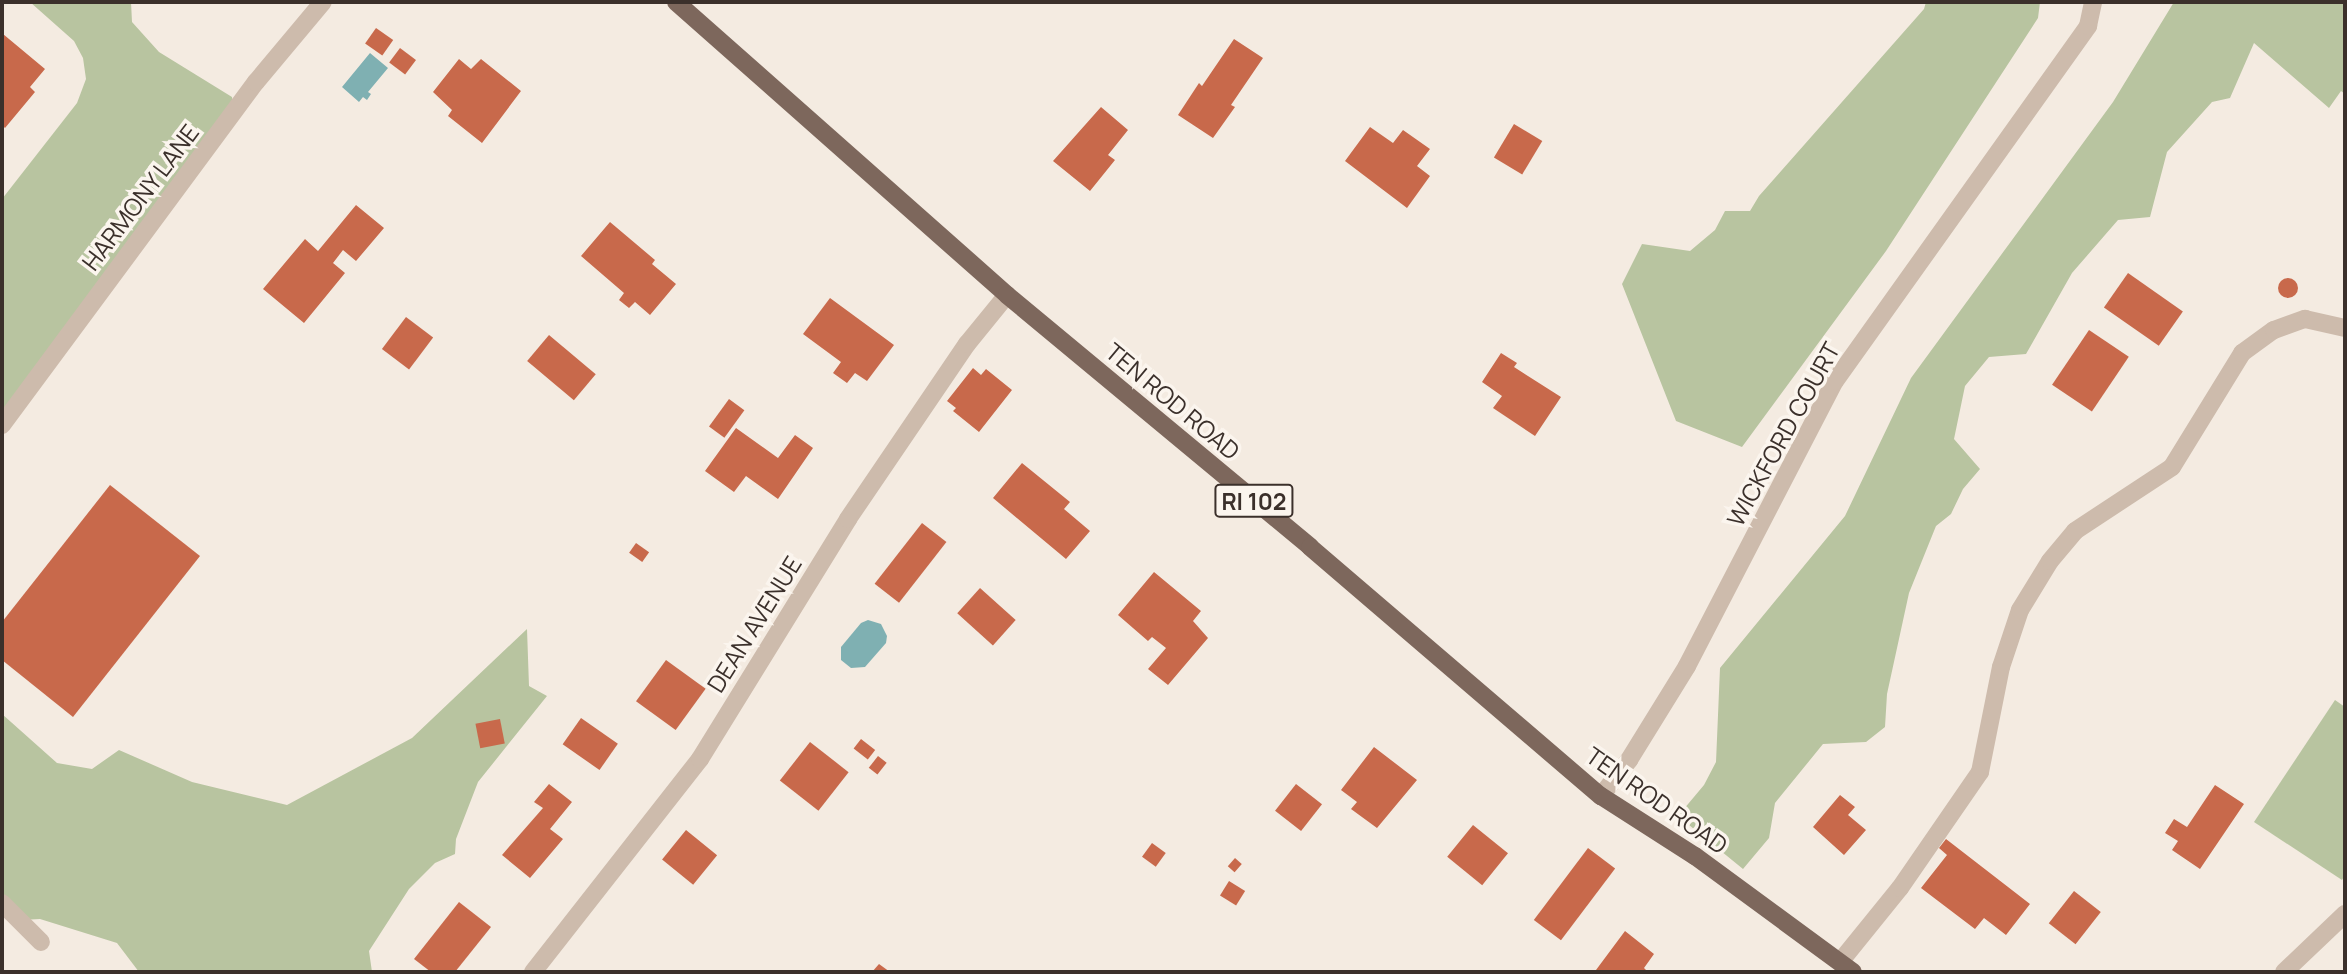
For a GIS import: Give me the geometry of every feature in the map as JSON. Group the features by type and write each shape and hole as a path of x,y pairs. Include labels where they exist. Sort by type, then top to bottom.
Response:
{"main road":[{"name":"TEN ROD ROAD","path":"676,2 1007,295 1310,547 1601,796 1695,856 1847,967"}],"street":[{"name":"HARMONY LANE","path":"2,425 256,82 323,2"},
{"name":"WICKFORD COURT","path":"1601,796 1629,760 1687,666 1835,381 2088,26 2093,2"},
{"name":"DEAN AVENUE","path":"533,972 700,759 848,519 967,344 1007,295"},
{"path":"1847,967 1980,772 2000,667 2020,610 2050,561 2076,531 2172,467 2242,354 2274,330 2305,319 2345,328"},
{"path":"2,903 41,942"},
{"path":"2284,972 2345,914"}],"green space":[{"path":"30,2 131,2 132,22 159,52 232,97 233,107 2,418 2,199 77,103 86,79 83,58 74,41"},
{"path":"1926,2 2040,2 2038,18 1886,251 1742,447 1676,421 1622,284 1642,244 1690,251 1715,230 1725,211 1750,211 1759,196 1924,9"},
{"path":"2174,2 2345,2 2345,94 2341,91 2329,108 2254,43 2230,98 2212,102 2167,152 2150,217 2118,220 2072,273 2026,354 1989,357 1965,386 1954,439 1980,469 1963,489 1951,514 1936,526 1909,593 1887,694 1885,727 1866,742 1823,744 1775,803 1769,838 1743,869 1678,816 1704,785 1716,762 1720,668 1845,516 1911,378 2113,102"},
{"path":"527,629 529,686 547,696 478,782 456,839 455,854 435,863 409,889 369,951 372,972 139,972 117,943 40,919 21,920 2,903 2,714 57,763 92,769 119,750 192,782 287,805 412,738"},
{"path":"2335,700 2345,707 2345,875 2342,880 2254,822"}],"water":[{"path":"370,53 388,68 368,92 371,94 367,100 363,97 359,102 342,87"},
{"path":"868,620 881,624 887,636 886,643 865,667 851,668 841,660 841,647 861,623"}],"building":[{"path":"376,28 393,40 382,56 365,44"},
{"path":"3,34 45,69 30,87 35,92 5,128 2,125"},
{"path":"1234,39 1263,58 1231,105 1235,107 1213,138 1178,115 1199,83 1202,86"},
{"path":"400,48 416,60 405,74 389,62"},
{"path":"459,59 471,69 481,59 521,91 482,143 448,116 452,110 433,92"},
{"path":"1101,107 1128,130 1108,155 1115,160 1090,191 1053,161"},
{"path":"1514,124 1542,141 1522,174 1494,157"},
{"path":"1370,127 1393,143 1403,130 1430,149 1417,166 1430,176 1407,208 1345,161"},
{"path":"356,205 384,228 356,261 343,250 333,263 345,273 304,323 263,289 305,239 318,251"},
{"path":"610,222 655,260 652,264 676,284 650,315 635,302 629,308 619,300 624,293 581,256"},
{"path":"2128,273 2183,311 2159,346 2104,307"},
{"path":"2288,278 2295,281 2298,288 2295,295 2288,298 2281,295 2278,288 2281,281"},
{"path":"830,298 894,345 867,381 855,373 847,383 833,373 841,362 803,334"},
{"path":"406,317 433,337 409,369 382,349"},
{"path":"2089,330 2129,357 2092,412 2052,385"},
{"path":"549,335 596,374 574,400 527,361"},
{"path":"1501,353 1517,363 1514,367 1561,397 1535,436 1493,408 1502,396 1482,382"},
{"path":"973,368 981,375 986,369 1012,390 979,432 953,411 956,408 947,401"},
{"path":"729,399 744,410 724,438 709,427"},
{"path":"736,428 778,458 795,435 813,448 778,499 746,476 734,492 705,471"},
{"path":"1022,463 1070,502 1064,509 1090,531 1066,559 993,498"},
{"path":"110,485 200,556 73,717 2,660 2,622"},
{"path":"922,523 946,542 899,603 875,584"},
{"path":"636,543 649,552 642,562 629,553"},
{"path":"1154,572 1201,611 1193,621 1208,638 1168,685 1148,669 1166,648 1152,637 1148,641 1118,615"},
{"path":"980,588 1016,620 993,645 957,613"},
{"path":"666,660 706,689 676,730 636,701"},
{"path":"581,718 618,744 600,770 563,744"},
{"path":"500,719 505,744 480,748 475,724"},
{"path":"861,739 875,750 868,760 854,748"},
{"path":"810,742 849,772 818,811 780,781"},
{"path":"1374,747 1417,780 1377,828 1351,809 1357,802 1341,790"},
{"path":"878,756 887,763 877,775 869,768"},
{"path":"549,784 572,802 550,829 563,839 530,878 502,855 543,808 534,802"},
{"path":"1296,784 1322,804 1301,831 1275,811"},
{"path":"2215,785 2244,804 2200,869 2172,850 2178,841 2165,833 2174,819 2187,827"},
{"path":"1840,795 1855,807 1848,815 1866,830 1844,855 1813,827"},
{"path":"1473,825 1508,853 1482,885 1447,857"},
{"path":"686,830 717,855 693,885 662,860"},
{"path":"1946,839 2030,904 2006,935 1984,918 1975,929 1921,888 1947,855 1939,848"},
{"path":"1152,843 1166,853 1156,867 1142,857"},
{"path":"1588,848 1615,868 1561,940 1534,920"},
{"path":"1235,858 1242,864 1235,872 1228,866"},
{"path":"1229,881 1245,891 1236,905 1220,895"},
{"path":"2074,891 2101,912 2076,944 2049,923"},
{"path":"459,902 491,927 455,972 431,972 414,959"},
{"path":"1625,931 1654,954 1644,968 1646,970 1596,970"},
{"path":"879,964 890,972 872,972"}]}
